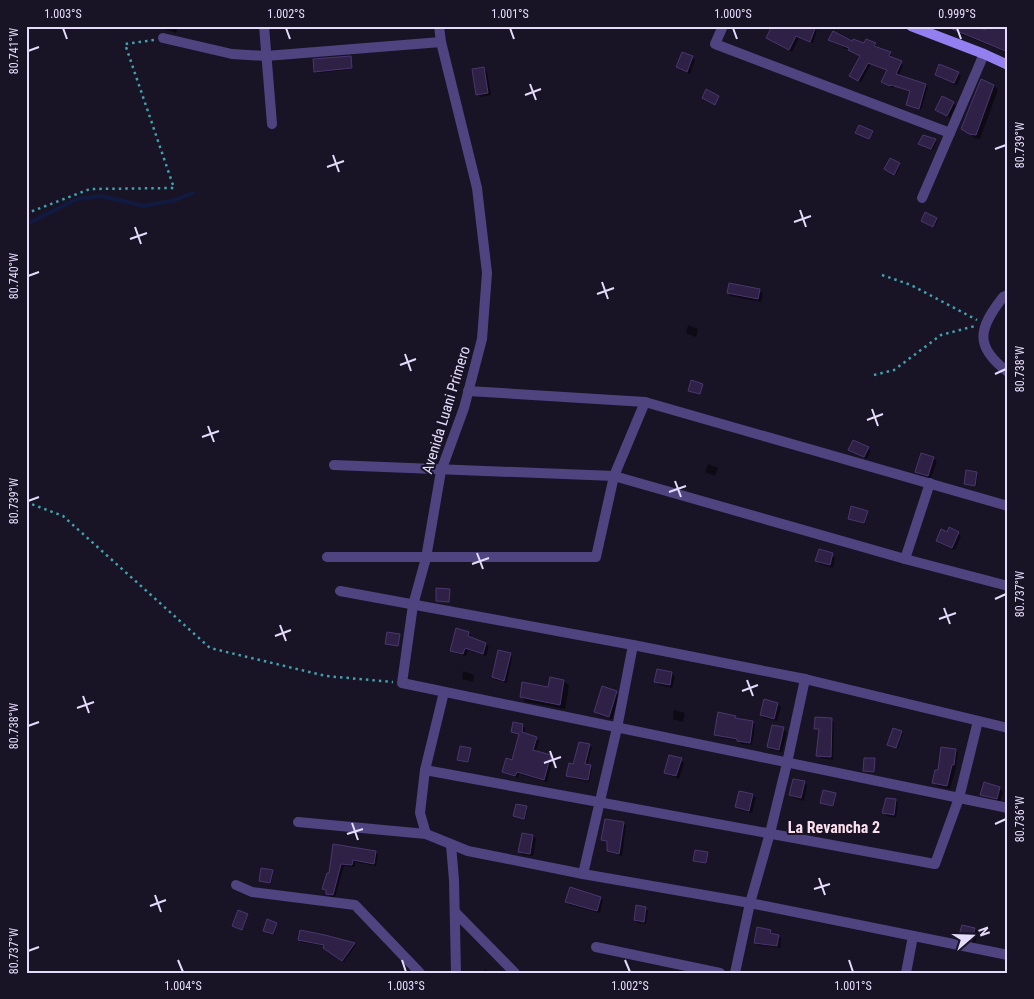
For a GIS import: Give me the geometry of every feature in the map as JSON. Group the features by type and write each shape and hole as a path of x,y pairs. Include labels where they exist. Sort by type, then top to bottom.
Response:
{"street":[{"path":"264,26 272,124"},
{"name":"Avenida Luani Primero","path":"402,683 413,605 426,558 441,471 464,408 482,339 487,273 477,188 441,42 439,26"},
{"path":"723,26 715,44 950,133"},
{"path":"911,26 1008,65"},
{"path":"163,38 232,54 266,56 441,42"},
{"path":"922,198 984,54"},
{"path":"1008,295 1003,297 984,324 983,340 989,354 1008,372"},
{"path":"468,391 645,402 1008,506"},
{"path":"327,557 596,557 614,476 645,402"},
{"path":"334,465 441,471 614,476 905,559 1008,586"},
{"path":"905,559 930,484"},
{"path":"340,591 805,679 1008,728"},
{"path":"583,874 617,728 633,645"},
{"path":"735,973 750,903 788,763 805,679"},
{"path":"402,683 1008,808"},
{"path":"426,834 420,813 425,770 444,692"},
{"path":"425,770 936,864 959,798 978,721"},
{"path":"298,822 426,834 468,851 583,874 750,903 1008,955"},
{"path":"451,845 456,973"},
{"path":"236,885 252,892 355,905 420,973"},
{"path":"455,912 515,973"},
{"path":"906,973 913,936"},
{"path":"596,947 720,973"}],"path":[{"path":"26,210 30,212 90,189 174,188 125,44 163,38"},
{"path":"882,274 911,285 984,324"},
{"path":"874,375 894,370 941,335 984,324"},
{"path":"26,502 63,516 210,648 326,676 402,683"}],"building":[{"path":"772,26 816,26 810,42 796,36 789,50 766,38"},
{"path":"945,26 977,26 985,30 987,26 1008,26 1008,52"},
{"path":"833,31 852,41 853,39 864,43 866,39 876,43 874,46 891,52 889,56 902,61 896,74 926,84 919,109 906,105 910,91 881,82 887,70 868,63 858,81 849,76 860,56 848,50 849,48 828,40"},
{"path":"682,52 693,56 687,72 676,67"},
{"path":"351,56 352,68 314,72 313,59"},
{"path":"939,64 959,72 954,83 935,75"},
{"path":"484,67 488,93 476,95 472,69"},
{"path":"981,79 994,85 976,135 969,134 961,129"},
{"path":"706,89 719,96 715,105 702,98"},
{"path":"942,96 954,102 947,116 935,110"},
{"path":"859,125 873,131 869,139 855,133"},
{"path":"923,135 936,139 931,149 918,144"},
{"path":"890,158 900,163 894,175 884,169"},
{"path":"925,212 937,218 933,227 921,221"},
{"path":"729,283 760,289 758,299 727,293"},
{"path":"691,380 703,384 700,394 688,391"},
{"path":"853,440 869,447 864,457 848,450"},
{"path":"921,453 934,457 928,476 915,472"},
{"path":"966,470 977,472 975,486 964,484"},
{"path":"851,506 868,511 864,523 848,519"},
{"path":"949,527 959,532 952,548 936,541 941,529 947,532"},
{"path":"819,549 833,553 830,565 815,561"},
{"path":"436,588 450,589 449,602 436,601"},
{"path":"456,628 469,632 468,636 486,643 483,654 465,648 463,654 450,651"},
{"path":"387,632 400,634 398,646 385,644"},
{"path":"498,650 511,653 504,681 492,677"},
{"path":"657,669 672,672 670,685 654,682"},
{"path":"550,677 564,680 560,705 520,697 522,682 548,687"},
{"path":"602,686 617,691 609,717 594,712"},
{"path":"764,699 778,703 774,719 760,715"},
{"path":"718,712 736,716 735,718 753,721 750,743 714,735"},
{"path":"815,717 832,718 831,757 816,756 819,729 814,729"},
{"path":"513,722 523,724 522,732 537,737 533,750 551,755 544,780 517,772 515,776 502,772 506,758 512,760 519,734 511,732"},
{"path":"772,725 784,727 779,750 767,747"},
{"path":"893,728 902,731 896,748 887,745"},
{"path":"579,742 590,744 585,764 591,765 588,780 566,776 569,763 573,764"},
{"path":"460,746 471,748 468,762 457,760"},
{"path":"941,747 956,749 954,765 952,765 947,786 932,783 935,770 938,770"},
{"path":"669,755 682,758 676,776 664,773"},
{"path":"864,758 875,758 874,772 863,771"},
{"path":"793,779 805,781 801,798 789,795"},
{"path":"984,782 1000,787 997,799 980,795"},
{"path":"823,790 836,793 833,806 820,803"},
{"path":"739,791 753,794 749,811 735,807"},
{"path":"886,798 896,799 894,815 882,813"},
{"path":"516,804 527,806 524,819 513,816"},
{"path":"605,819 624,822 619,854 607,851 607,841 601,840"},
{"path":"522,833 533,835 530,854 518,852"},
{"path":"333,844 376,851 374,864 353,860 352,865 341,864 333,895 326,894 326,890 322,889 327,873 329,873"},
{"path":"695,850 708,852 706,863 693,861"},
{"path":"261,868 273,870 270,883 259,881"},
{"path":"570,887 601,897 597,911 565,902"},
{"path":"636,905 646,907 644,922 634,920"},
{"path":"238,910 248,914 242,930 232,926"},
{"path":"267,919 277,923 273,934 263,931"},
{"path":"962,925 975,928 972,941 958,938"},
{"path":"757,927 771,930 770,933 779,935 777,946 754,943"},
{"path":"300,930 355,943 342,961 323,948 324,945 298,940"}],"waterway":[{"path":"26,219 31,222 77,199 101,196 144,206 175,200 193,193"}],"district":[{"name":"La Revancha 2","path":"834,827"}]}
